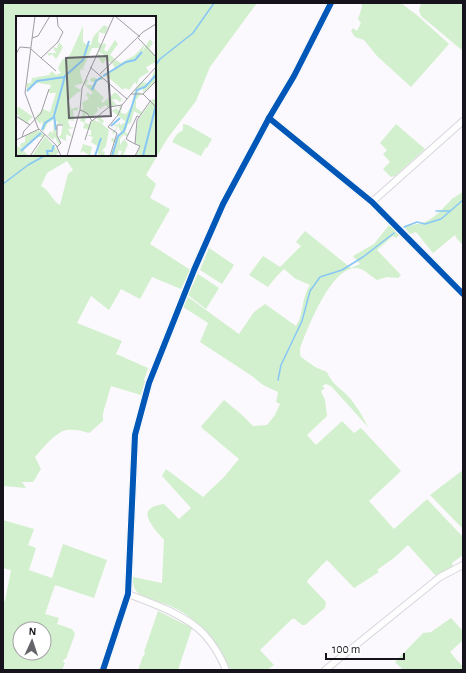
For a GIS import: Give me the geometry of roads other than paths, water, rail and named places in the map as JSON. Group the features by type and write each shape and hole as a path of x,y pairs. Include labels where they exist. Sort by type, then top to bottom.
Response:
{"street":[{"path":"103,670 128,594 135,435 149,383 194,270 223,204 269,118 294,76 332,3"},
{"path":"269,118 372,202 463,294"},
{"path":"372,202 463,121"},
{"path":"325,670 440,576 463,565"},
{"path":"128,594 170,612 195,626 212,644 226,670"}],"waterway":[{"path":"156,65 160,59 193,33 214,3"},
{"path":"3,184 28,165 44,156"},
{"path":"404,227 417,222 425,224 441,219 463,200"},
{"path":"436,211 450,211"},
{"path":"278,380 281,365 302,321 310,291 320,277 342,270 363,257 394,233"}]}
